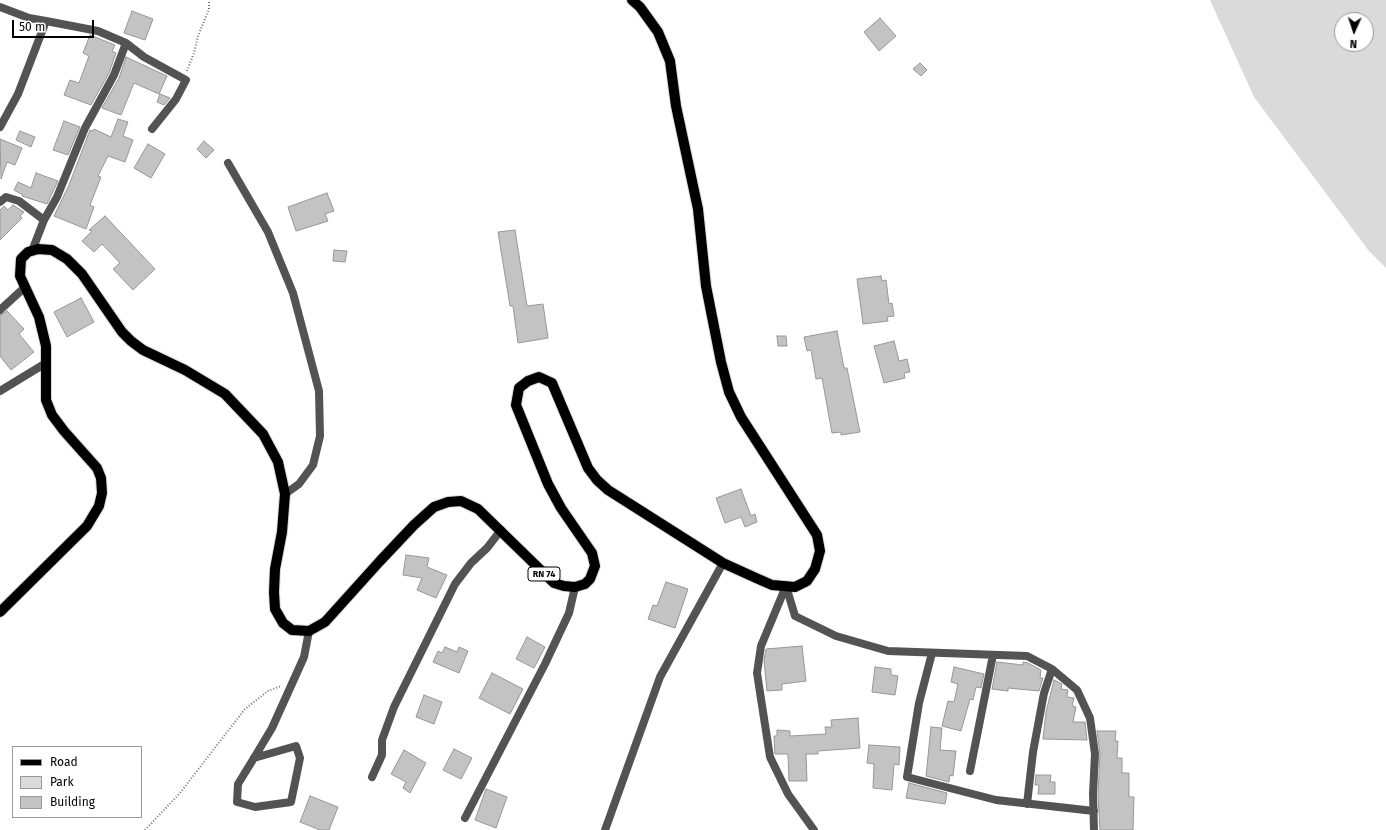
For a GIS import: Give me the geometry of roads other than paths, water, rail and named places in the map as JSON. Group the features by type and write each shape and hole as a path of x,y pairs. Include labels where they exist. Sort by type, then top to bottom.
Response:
{"main road":[{"path":"575,587 585,584 590,579 595,566 594,560 561,508 548,484 516,405 519,388 528,381 539,377 552,383 588,468 597,480 608,490 723,563 772,585 795,587 802,585 812,576 820,551 817,535 741,417 729,392 721,362 706,286 698,209 676,106 670,61 658,32 640,4 632,0"},
{"path":"0,612 87,526 99,506 102,493 101,478 97,468 52,415 46,400 46,346 41,324 20,276 20,263 24,255 38,249 52,250 67,259 82,274 122,332 131,341 143,350 185,370 224,394 263,434 274,451 281,470 285,494 282,532 275,569 274,592 276,609 283,623 292,630 309,631"},
{"name":"RN 74","path":"309,631 321,626 333,615 380,561 434,507 448,502 461,501 478,508 554,583 575,587"}],"street":[{"path":"0,7 29,18 98,31 126,43 144,56 186,80 176,99 152,129"},
{"path":"0,127 18,94 46,21"},
{"path":"32,251 44,220 57,197 85,128 114,75 126,43"},
{"path":"228,163 268,232 290,286 319,391 320,436 313,465 299,484 285,494"},
{"path":"2,198 19,201 44,220"},
{"path":"0,310 24,288"},
{"path":"0,391 46,363"},
{"path":"372,777 382,755 382,740 394,707 447,598 455,584 471,563 487,548 501,530"},
{"path":"605,830 660,677 723,563"},
{"path":"786,586 795,616 836,636 888,650 1027,656 1052,669 1077,690 1090,718 1095,754 1094,830"},
{"path":"786,586 761,646 757,673 770,757 788,794 814,830"},
{"path":"465,818 545,664 569,613 575,587"},
{"path":"254,758 296,746 300,758 291,802 255,807 237,802 238,784 272,728 304,657 309,631"},
{"path":"932,653 919,703 907,777 996,800 1094,811"},
{"path":"970,771 992,655"},
{"path":"1026,804 1033,752 1044,693 1052,669"}]}
